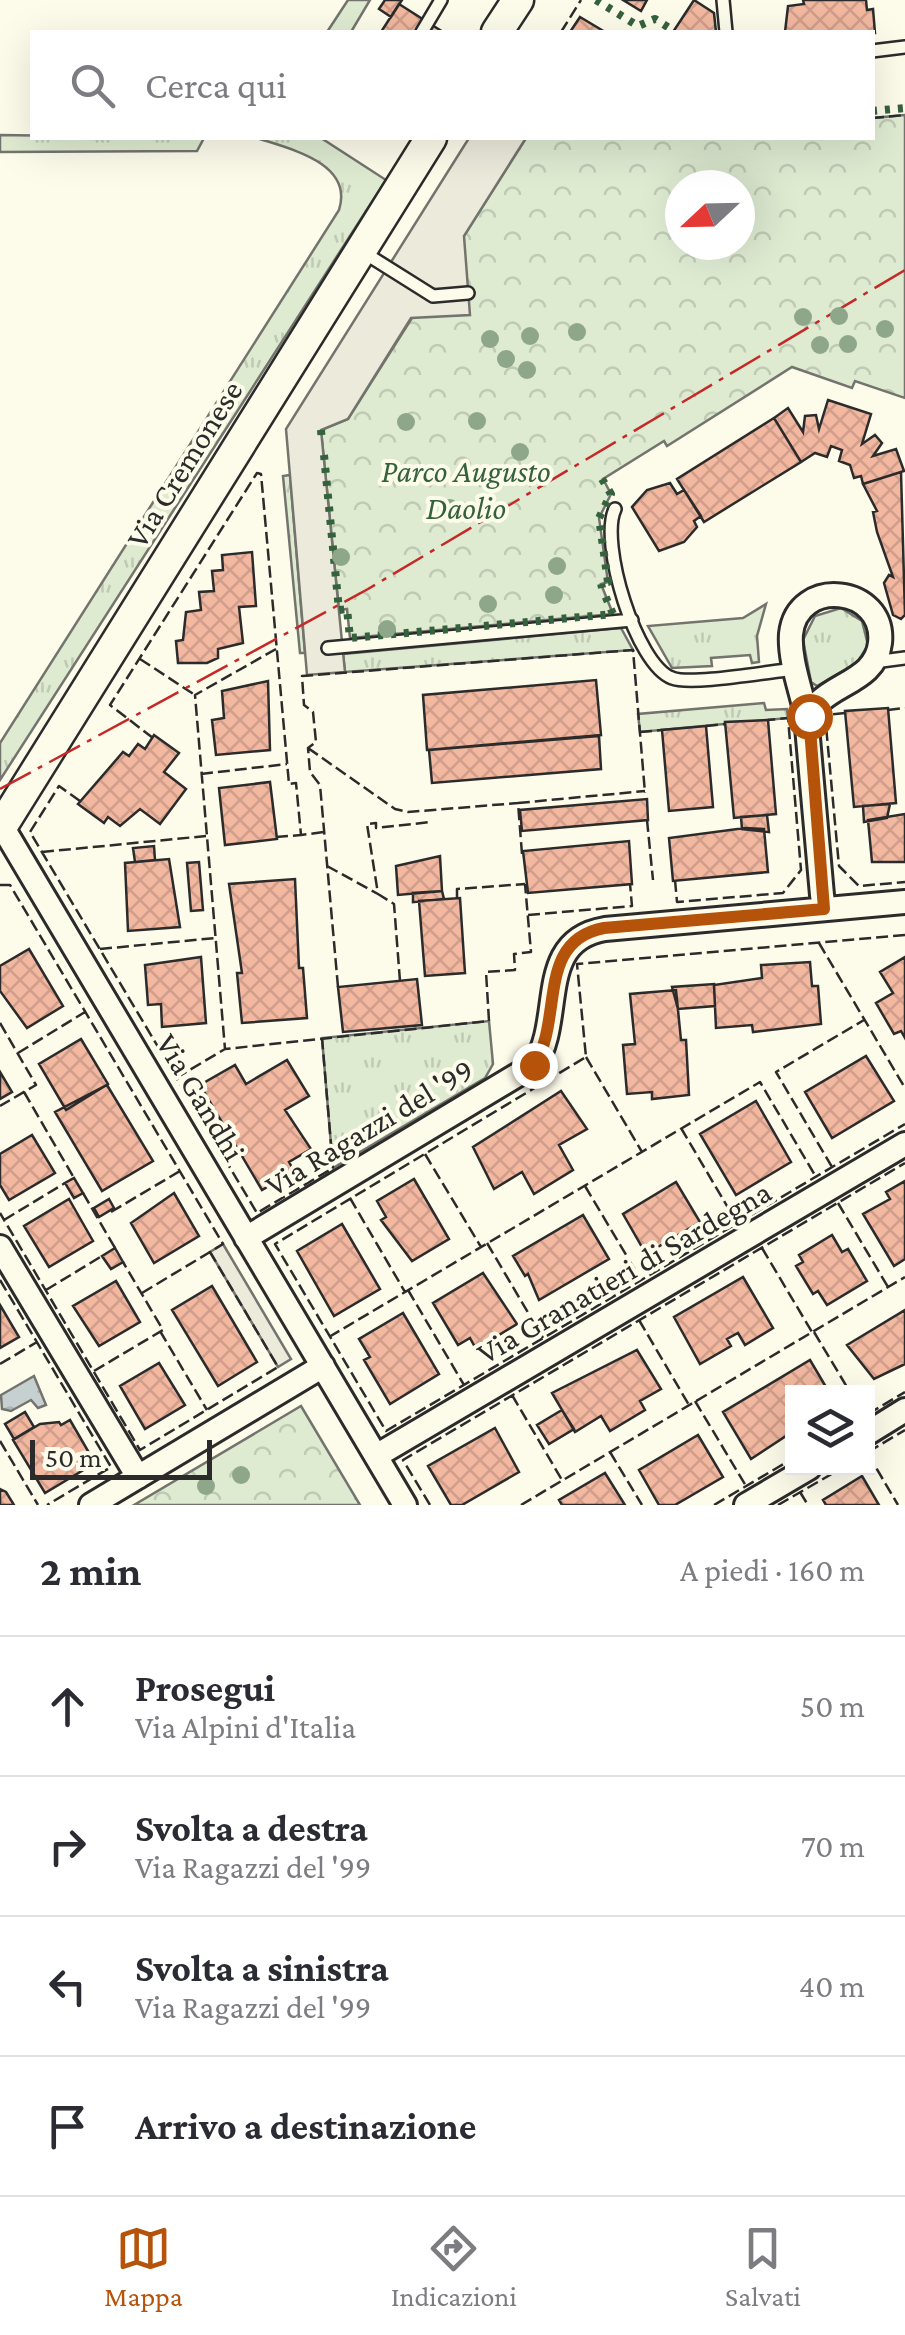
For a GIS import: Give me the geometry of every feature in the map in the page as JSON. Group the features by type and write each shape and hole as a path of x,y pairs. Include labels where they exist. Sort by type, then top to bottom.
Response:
{"main road":[{"path":"498,30 516,1"},
{"name":"Via Cremonese","path":"1,828 424,140"}],"street":[{"path":"808,727 818,701 861,676 874,662 880,644 874,616 853,597 834,594 815,598 796,619 791,638 808,727 824,909"},
{"name":"Via Gandhi","path":"1,828 406,1505"},
{"name":"Via Ragazzi del '99","path":"246,1238 534,1065 542,1051 559,963 580,936 604,928 905,902"},
{"name":"Via Granatieri di Sardegna","path":"376,1456 905,1144"},
{"path":"0,1247 138,1477"},
{"path":"91,1505 324,1366"},
{"path":"875,1428 905,1410"},
{"path":"746,1505 797,1475"}],"lane":[{"path":"423,30 441,0"},
{"path":"722,0 726,30"},
{"path":"875,51 905,47"},
{"path":"360,250 433,296 468,293"},
{"path":"615,509 610,542 632,620 654,664 675,680 796,669"},
{"path":"328,648 632,620"},
{"path":"874,662 905,658"}],"green space":[{"path":"348,0 370,0 352,30 328,30"},
{"name":"Parco Augusto Daolio","path":"905,115 905,398 855,381 852,388 792,367 667,446 664,441 603,479 611,494 599,518 608,582 601,584 613,614 350,638 347,609 339,610 321,430 348,419 525,140 875,140 875,118"},
{"path":"0,135 30,135 30,140 203,140 197,151 0,152"},
{"path":"263,140 324,140 386,180 0,780 0,743 339,210 341,194 337,180 316,160"},
{"path":"290,475 305,653 300,653 283,476"},
{"path":"766,604 757,636 759,662 752,663 750,655 711,658 712,666 672,668 648,626 743,618"},
{"path":"841,608 862,621 868,645 857,663 817,686 811,682 803,640 815,616"},
{"path":"621,628 633,650 345,672 343,654"},
{"path":"764,703 766,710 787,709 788,718 640,732 638,714"},
{"path":"489,1021 493,1064 485,1078 333,1168 322,1038"},
{"path":"301,1406 360,1505 134,1505"}],"shaded area":[{"path":"468,140 525,140 464,236 470,315 411,318 348,419 321,430 345,672 307,675 286,429"},
{"path":"223,1244 291,1359 278,1367 210,1252"}],"water":[{"path":"34,1376 46,1405 38,1408 31,1400 11,1411 2,1409 1,1395"}],"building":[{"path":"385,0 402,0 391,17 379,9"},
{"path":"623,0 647,0 641,11"},
{"path":"694,0 714,13 716,30 674,30"},
{"path":"803,0 866,0 867,10 873,9 875,30 785,30 788,6 804,4"},
{"path":"399,4 440,30 382,30"},
{"path":"580,17 602,30 571,30"},
{"path":"828,400 871,414 862,444 875,435 882,443 873,456 896,449 904,471 863,484 861,476 854,478 850,465 839,461 842,450 831,446 827,457 815,453 801,462 774,418 788,408 803,432 805,416 816,415 819,429"},
{"path":"774,418 801,462 704,522 677,479"},
{"path":"901,472 905,615 901,619 893,615 884,583 889,575 893,577 877,532 873,512 877,511 863,484"},
{"path":"670,483 677,494 684,490 701,516 694,521 697,527 684,542 659,551 632,507 647,490"},
{"path":"252,552 256,606 239,607 243,643 218,649 218,658 207,663 178,663 176,641 183,640 186,612 201,610 199,592 214,591 212,571 223,570 222,555"},
{"path":"596,680 601,735 427,750 423,695"},
{"path":"268,681 270,750 216,755 212,720 224,718 222,691"},
{"path":"888,708 896,803 854,807 845,711"},
{"path":"768,720 776,814 734,818 725,722"},
{"path":"706,726 713,807 669,811 662,730"},
{"path":"154,735 179,753 164,772 186,789 160,824 140,809 120,826 108,817 104,823 78,804 123,752 129,756 138,744 145,749"},
{"path":"599,736 601,769 432,783 429,750"},
{"path":"270,782 277,839 225,845 219,788"},
{"path":"647,799 648,820 522,831 520,810"},
{"path":"890,804 887,818 864,822 863,806"},
{"path":"905,814 905,862 872,862 868,820"},
{"path":"767,815 769,832 742,829 741,817"},
{"path":"764,829 768,872 673,881 669,838"},
{"path":"629,841 632,884 528,893 523,851"},
{"path":"154,846 155,860 135,862 133,848"},
{"path":"440,856 442,891 398,895 396,866"},
{"path":"169,859 180,927 128,931 125,863"},
{"path":"199,862 203,910 191,911 187,863"},
{"path":"295,879 299,968 303,968 307,1018 242,1023 237,973 242,973 229,884"},
{"path":"442,891 444,899 413,902 413,893"},
{"path":"460,898 465,973 425,976 419,901"},
{"path":"29,949 63,1006 27,1028 0,991 0,966"},
{"path":"201,957 206,1023 162,1027 161,1004 148,1005 145,965"},
{"path":"905,957 905,1038 901,1031 894,1034 876,1003 893,993 880,972"},
{"path":"810,962 812,986 818,986 821,1024 753,1032 752,1025 716,1028 714,985 762,978 761,965"},
{"path":"417,979 422,1025 343,1032 338,987"},
{"path":"714,984 715,1006 678,1009 672,987"},
{"path":"676,990 681,1040 686,1040 689,1095 652,1099 652,1092 627,1094 623,1045 635,1044 630,994"},
{"path":"81,1039 108,1084 66,1110 39,1064"},
{"path":"866,1056 894,1101 832,1138 805,1092"},
{"path":"287,1060 309,1096 285,1110 311,1149 289,1162 294,1171 262,1190 200,1085 235,1065 246,1084"},
{"path":"0,1072 12,1092 0,1099"},
{"path":"107,1085 153,1161 102,1191 55,1112"},
{"path":"561,1091 587,1129 559,1145 573,1170 534,1194 522,1172 494,1189 473,1147"},
{"path":"756,1101 791,1162 736,1195 700,1134"},
{"path":"32,1135 55,1173 9,1200 0,1185 0,1154"},
{"path":"74,1178 83,1193 74,1198 65,1183"},
{"path":"414,1179 449,1239 412,1261 381,1220 386,1217 377,1201"},
{"path":"905,1181 905,1259 894,1266 863,1214 890,1199 886,1192"},
{"path":"676,1182 700,1222 646,1254 623,1214"},
{"path":"174,1193 199,1236 154,1263 131,1223"},
{"path":"69,1199 93,1241 49,1267 24,1226"},
{"path":"109,1199 114,1208 99,1217 94,1208"},
{"path":"583,1215 609,1259 539,1300 528,1274 525,1276 513,1256"},
{"path":"342,1224 380,1289 334,1316 297,1251"},
{"path":"832,1235 842,1252 848,1249 867,1281 827,1305 818,1291 813,1294 796,1266 803,1262 799,1255"},
{"path":"115,1248 123,1262 111,1269 102,1256"},
{"path":"483,1273 517,1324 476,1349 470,1338 458,1345 433,1303"},
{"path":"743,1277 773,1328 745,1345 738,1333 727,1339 731,1346 700,1364 674,1317"},
{"path":"116,1281 140,1322 99,1346 73,1306"},
{"path":"212,1286 257,1362 218,1386 172,1310"},
{"path":"0,1305 19,1337 0,1348"},
{"path":"905,1310 905,1364 874,1379 847,1345"},
{"path":"403,1313 439,1374 390,1404 364,1360 370,1357 359,1339"},
{"path":"637,1350 661,1389 640,1401 645,1410 610,1431 601,1416 575,1432 552,1393"},
{"path":"810,1360 825,1385 785,1385 785,1437 751,1459 723,1412"},
{"path":"159,1363 185,1405 145,1429 120,1386"},
{"path":"562,1410 574,1429 549,1444 537,1425"},
{"path":"25,1412 34,1427 14,1439 5,1424"},
{"path":"70,1420 95,1463 45,1493 13,1440 40,1424 61,1425"},
{"path":"495,1428 519,1472 462,1505 451,1505 428,1466"},
{"path":"698,1435 723,1477 675,1505 659,1505 639,1470"},
{"path":"605,1473 625,1505 562,1505 559,1500"},
{"path":"862,1476 879,1505 826,1505 823,1500"},
{"path":"0,1489 6,1492 14,1505 0,1505"}],"hedge":[{"path":"596,0 638,26 655,19 672,30"},
{"path":"875,111 905,108"},
{"path":"321,430 322,442"},
{"path":"324,455 339,610 347,609 350,638 472,627"},
{"path":"602,479 611,494 599,518 608,582 601,583 602,588"},
{"path":"484,626 613,614 604,593"}],"fence":[{"path":"562,30 581,0"},
{"path":"875,118 905,115"},
{"path":"153,738 110,705 257,473 261,474 289,784 296,783 301,835 324,832"},
{"path":"276,649 195,695 225,1049 489,1021 486,972 515,970 514,954 531,952 525,884"},
{"path":"338,987 320,785 310,772 308,748 316,742 313,712 304,705 302,676 633,650 645,793"},
{"path":"140,659 195,695"},
{"path":"888,710 905,708"},
{"path":"845,713 825,715 839,866 859,886 905,882"},
{"path":"675,880 677,902 783,893 801,870 788,718 768,720"},
{"path":"706,726 726,724"},
{"path":"640,732 662,730"},
{"path":"308,748 395,809 408,812 518,803"},
{"path":"201,774 287,764"},
{"path":"80,801 59,786 30,832 257,1213 333,1168 322,1038"},
{"path":"522,854 518,803 645,791"},
{"path":"647,820 653,880"},
{"path":"400,981 394,904 378,894 367,824 376,823 376,828 431,822"},
{"path":"276,837 301,835"},
{"path":"42,852 206,836"},
{"path":"327,866 378,894"},
{"path":"457,898 457,889 525,884"},
{"path":"528,915 632,906 630,884"},
{"path":"0,885 10,885 223,1244 210,1252 278,1367 140,1450 0,1213"},
{"path":"905,935 577,964 586,1057 275,1244 386,1431 905,1124"},
{"path":"100,949 215,938"},
{"path":"819,943 905,1088"},
{"path":"18,1053 85,1012"},
{"path":"832,1167 776,1072 864,1020"},
{"path":"0,1023 36,1085 0,1106"},
{"path":"176,1078 225,1049"},
{"path":"586,1057 642,1152"},
{"path":"329,1337 760,1082 816,1177"},
{"path":"24,1092 74,1178"},
{"path":"681,1128 737,1223"},
{"path":"425,1154 481,1247"},
{"path":"430,1505 403,1460 905,1163"},
{"path":"111,1212 180,1171"},
{"path":"4,1220 65,1183"},
{"path":"585,1186 641,1280"},
{"path":"83,1193 115,1248"},
{"path":"350,1198 405,1292"},
{"path":"838,1203 888,1287"},
{"path":"487,1243 543,1338"},
{"path":"762,1248 812,1332"},
{"path":"142,1293 210,1252"},
{"path":"46,1290 102,1256"},
{"path":"94,1371 163,1330 123,1262"},
{"path":"521,1505 905,1277"},
{"path":"0,1280 111,1467 47,1505"},
{"path":"408,1290 464,1385"},
{"path":"639,1320 689,1405"},
{"path":"160,1331 207,1410"},
{"path":"814,1332 846,1385"},
{"path":"0,1364 37,1342"},
{"path":"875,1410 905,1392"},
{"path":"512,1395 562,1480"},
{"path":"695,1401 746,1486"},
{"path":"875,1448 905,1430"},
{"path":"0,1441 38,1505"},
{"path":"610,1452 642,1505"},
{"path":"714,1505 785,1463"},
{"path":"875,1466 898,1505"},
{"path":"778,1505 830,1475"},
{"path":"800,1492 808,1505"}],"power":[{"path":"0,789 368,589 905,270"}],"route":[{"path":"534,1065 542,1051 559,963 580,936 604,928 824,909 809,716"}]}
